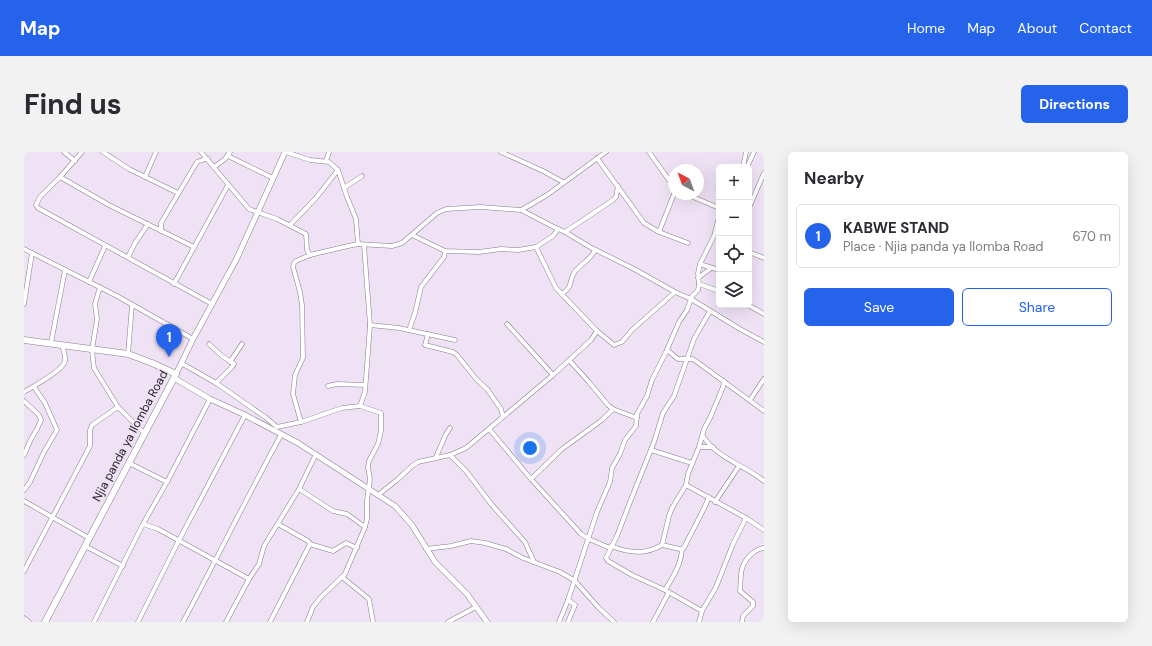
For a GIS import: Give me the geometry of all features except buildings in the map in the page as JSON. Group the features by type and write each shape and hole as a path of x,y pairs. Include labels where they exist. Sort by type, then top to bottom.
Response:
{"main road":[{"path":"24,340 128,354 152,363 175,376"},
{"name":"Njia panda ya Ilomba Road","path":"46,622 128,463 175,376"}],"street":[{"path":"64,152 75,161"},
{"path":"82,152 40,197 37,202 37,207 55,219 128,257 212,304"},
{"path":"103,152 129,169 178,193"},
{"path":"145,177 156,152"},
{"path":"161,231 161,223 197,162 201,152 249,209 290,225 307,235 307,250 310,255"},
{"path":"285,152 310,160 326,161 338,170 356,219 358,244"},
{"name":"Njia panda ya Ilomba Road","path":"175,376 193,339 237,258 285,152"},
{"path":"326,161 329,152"},
{"path":"502,152 563,182"},
{"path":"521,210 606,152"},
{"path":"649,152 668,178"},
{"path":"744,164 746,152"},
{"path":"748,164 754,152"},
{"path":"214,167 229,154 273,178"},
{"path":"597,158 644,222 659,232 688,243"},
{"path":"197,162 205,159 208,160"},
{"path":"290,225 316,198 338,170"},
{"path":"752,201 764,173"},
{"path":"344,188 362,176"},
{"path":"60,177 109,205 194,247"},
{"path":"174,284 228,185"},
{"path":"615,198 618,186"},
{"path":"565,232 615,198 624,195"},
{"path":"659,232 672,200"},
{"path":"700,200 716,207"},
{"path":"530,205 532,215"},
{"path":"301,422 293,394 295,375 303,358 302,305 293,267 294,262 310,255 358,244 392,246 402,243 437,213 446,209 481,207 521,210 565,232 595,250 636,270 675,292 691,299 764,342"},
{"path":"128,257 135,243 150,225 161,223"},
{"path":"559,622 575,581 597,512 610,482 612,468 620,454 625,440 636,426 638,411 647,396 652,380 679,322 687,310 691,299 698,290 700,264 714,236 716,228"},
{"path":"412,235 445,251 479,252 501,249 518,250 536,247 553,236 558,229"},
{"path":"360,406 362,403 365,384 370,325 364,245"},
{"path":"89,282 105,246"},
{"path":"536,247 556,288 597,331 612,344 617,345 622,342 632,330 675,292"},
{"path":"24,249 132,304 193,339"},
{"path":"562,294 570,287 575,271 592,255 595,250"},
{"path":"409,330 415,313 421,287 444,257 445,251"},
{"path":"24,304 32,253"},
{"path":"752,253 764,258"},
{"path":"700,264 716,269"},
{"path":"698,278 711,268"},
{"path":"50,343 65,270"},
{"path":"699,284 716,290"},
{"path":"100,287 95,304 96,326 92,350 94,368 118,408 144,433"},
{"path":"128,354 132,304"},
{"path":"752,307 764,314"},
{"path":"702,611 667,591 632,575 608,561 606,557 619,531 651,450 663,413 674,396 694,339 710,311"},
{"path":"507,324 553,375"},
{"path":"370,325 409,330 455,340"},
{"path":"378,495 413,465 422,461 450,455 463,450 490,430 591,340 597,331"},
{"path":"428,334 425,345 453,352 457,355 477,380 487,388 501,409 503,417"},
{"path":"208,344 234,364 216,383"},
{"path":"230,362 242,344"},
{"path":"24,392 34,387 55,372 64,363 65,359 62,345"},
{"path":"667,350 678,359 693,359 764,411"},
{"path":"574,366 575,354"},
{"path":"569,360 602,399 613,409 637,418"},
{"path":"181,363 216,383 265,417 276,427 301,422 342,408 360,406 381,412 381,431 378,444 369,461 368,467 370,480 367,500 366,527 348,569 312,607 307,622"},
{"path":"175,376 210,399 245,415 298,443 315,456 395,506 412,525 435,562 467,594 487,622"},
{"path":"750,400 764,379"},
{"path":"662,545 672,508 686,485 692,463 700,447 704,429 723,387 724,381"},
{"path":"328,386 337,384 365,384"},
{"path":"723,387 728,384"},
{"path":"24,490 30,482 44,452 57,430 45,403 34,387"},
{"path":"94,622 143,524 167,482 210,399"},
{"path":"24,401 39,415 41,420 38,429 31,439 24,455"},
{"path":"24,571 90,446 92,425 118,408"},
{"path":"531,479 562,448 602,420 613,409"},
{"path":"138,622 178,541 245,415"},
{"path":"436,457 450,428"},
{"path":"490,430 574,527 588,539 611,547 637,552 650,550 662,545 682,549"},
{"path":"183,622 216,561 249,493 281,435"},
{"path":"703,436 713,447 739,466 764,481"},
{"path":"700,447 713,447"},
{"path":"651,450 692,463"},
{"path":"450,455 466,471 492,505 525,542 534,562"},
{"path":"226,622 249,579 259,564 264,546 299,489 315,456"},
{"path":"128,463 167,482"},
{"path":"715,502 739,466"},
{"path":"686,485 746,518 764,530"},
{"path":"299,489 333,511 347,514 366,527"},
{"path":"653,622 678,567 682,549 692,533 694,525 702,513 709,497"},
{"path":"24,501 53,516 89,538"},
{"path":"699,622 702,611 716,587 733,544 746,518"},
{"path":"143,524 158,529 249,579"},
{"path":"278,524 308,541 310,544 333,551 346,543 357,548"},
{"path":"426,549 451,546 471,541 503,548 523,558 560,572 575,581 598,607 614,622"},
{"path":"270,622 310,544"},
{"path":"85,546 123,566"},
{"path":"742,622 743,616 753,606 753,602 740,591 742,569 751,554 760,548 764,548"},
{"path":"342,577 369,598 373,622"},
{"path":"568,600 575,605 568,622"},
{"path":"448,622 476,607"},
{"path":"24,618 29,622"}],"place":[{"name":"KABWE STAND","path":"169,357"}]}
